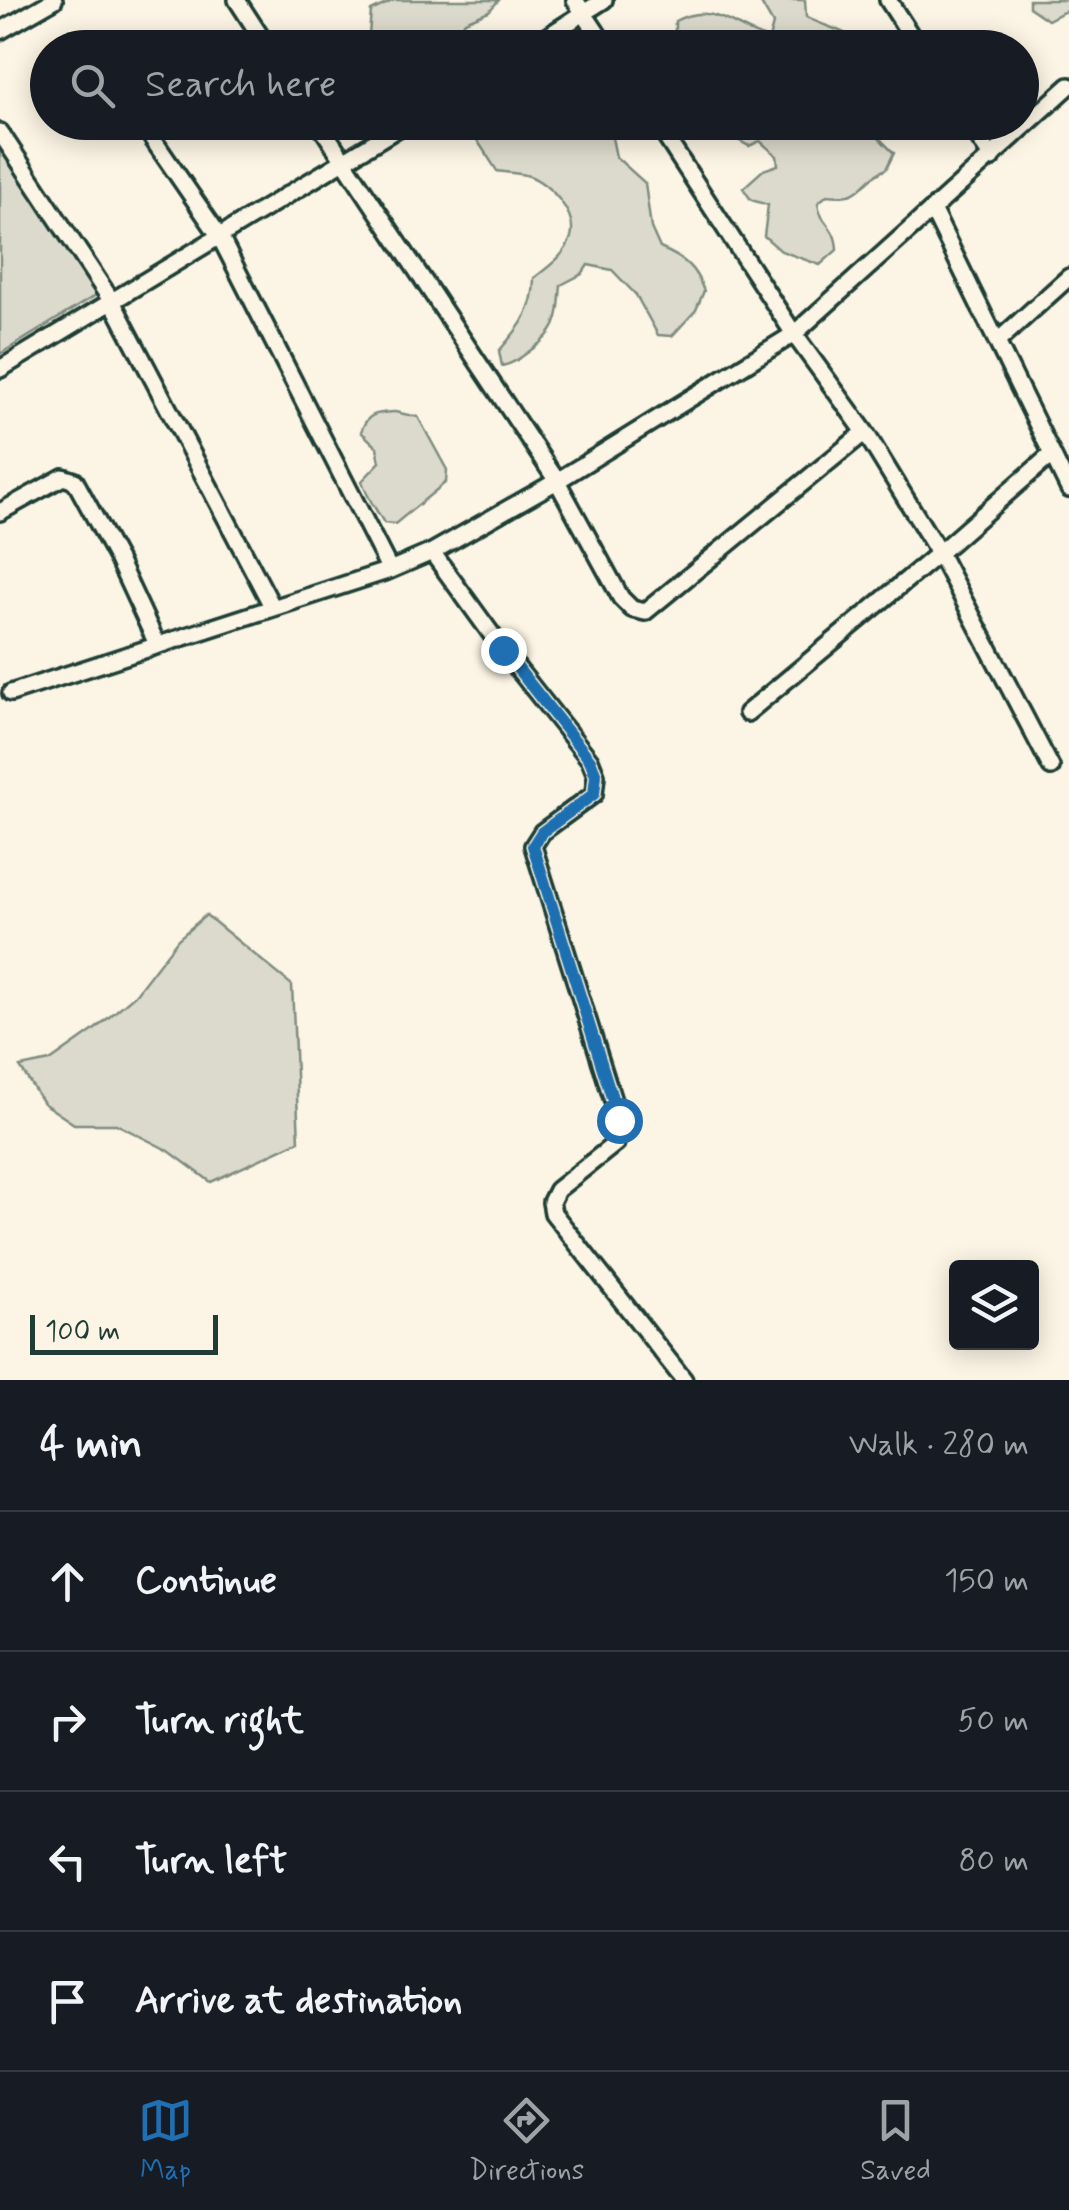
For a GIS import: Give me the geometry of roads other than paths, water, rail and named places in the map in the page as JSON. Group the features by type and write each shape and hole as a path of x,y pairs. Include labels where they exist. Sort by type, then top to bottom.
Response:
{"street":[{"path":"0,31 54,0"},
{"path":"237,0 256,30"},
{"path":"551,30 580,6 604,0"},
{"path":"888,0 908,30"},
{"path":"580,6 595,30"},
{"path":"1039,114 1069,86"},
{"path":"0,132 113,303 272,606"},
{"path":"153,140 220,237 390,570"},
{"path":"330,140 557,481 620,598 632,609 644,612 864,432"},
{"path":"0,369 379,140"},
{"path":"668,140 794,334 864,432 940,553 1050,768"},
{"path":"980,140 992,158"},
{"path":"11,693 390,570 432,552 557,481 794,334 1011,140"},
{"path":"934,211 1069,490"},
{"path":"998,341 1069,277"},
{"path":"747,713 1052,454"},
{"path":"0,512 63,477 75,481 157,644"},
{"path":"432,552 590,760 596,775 594,794 542,832 533,846 619,1120 616,1142 557,1190 551,1202 553,1213 684,1380"}]}
